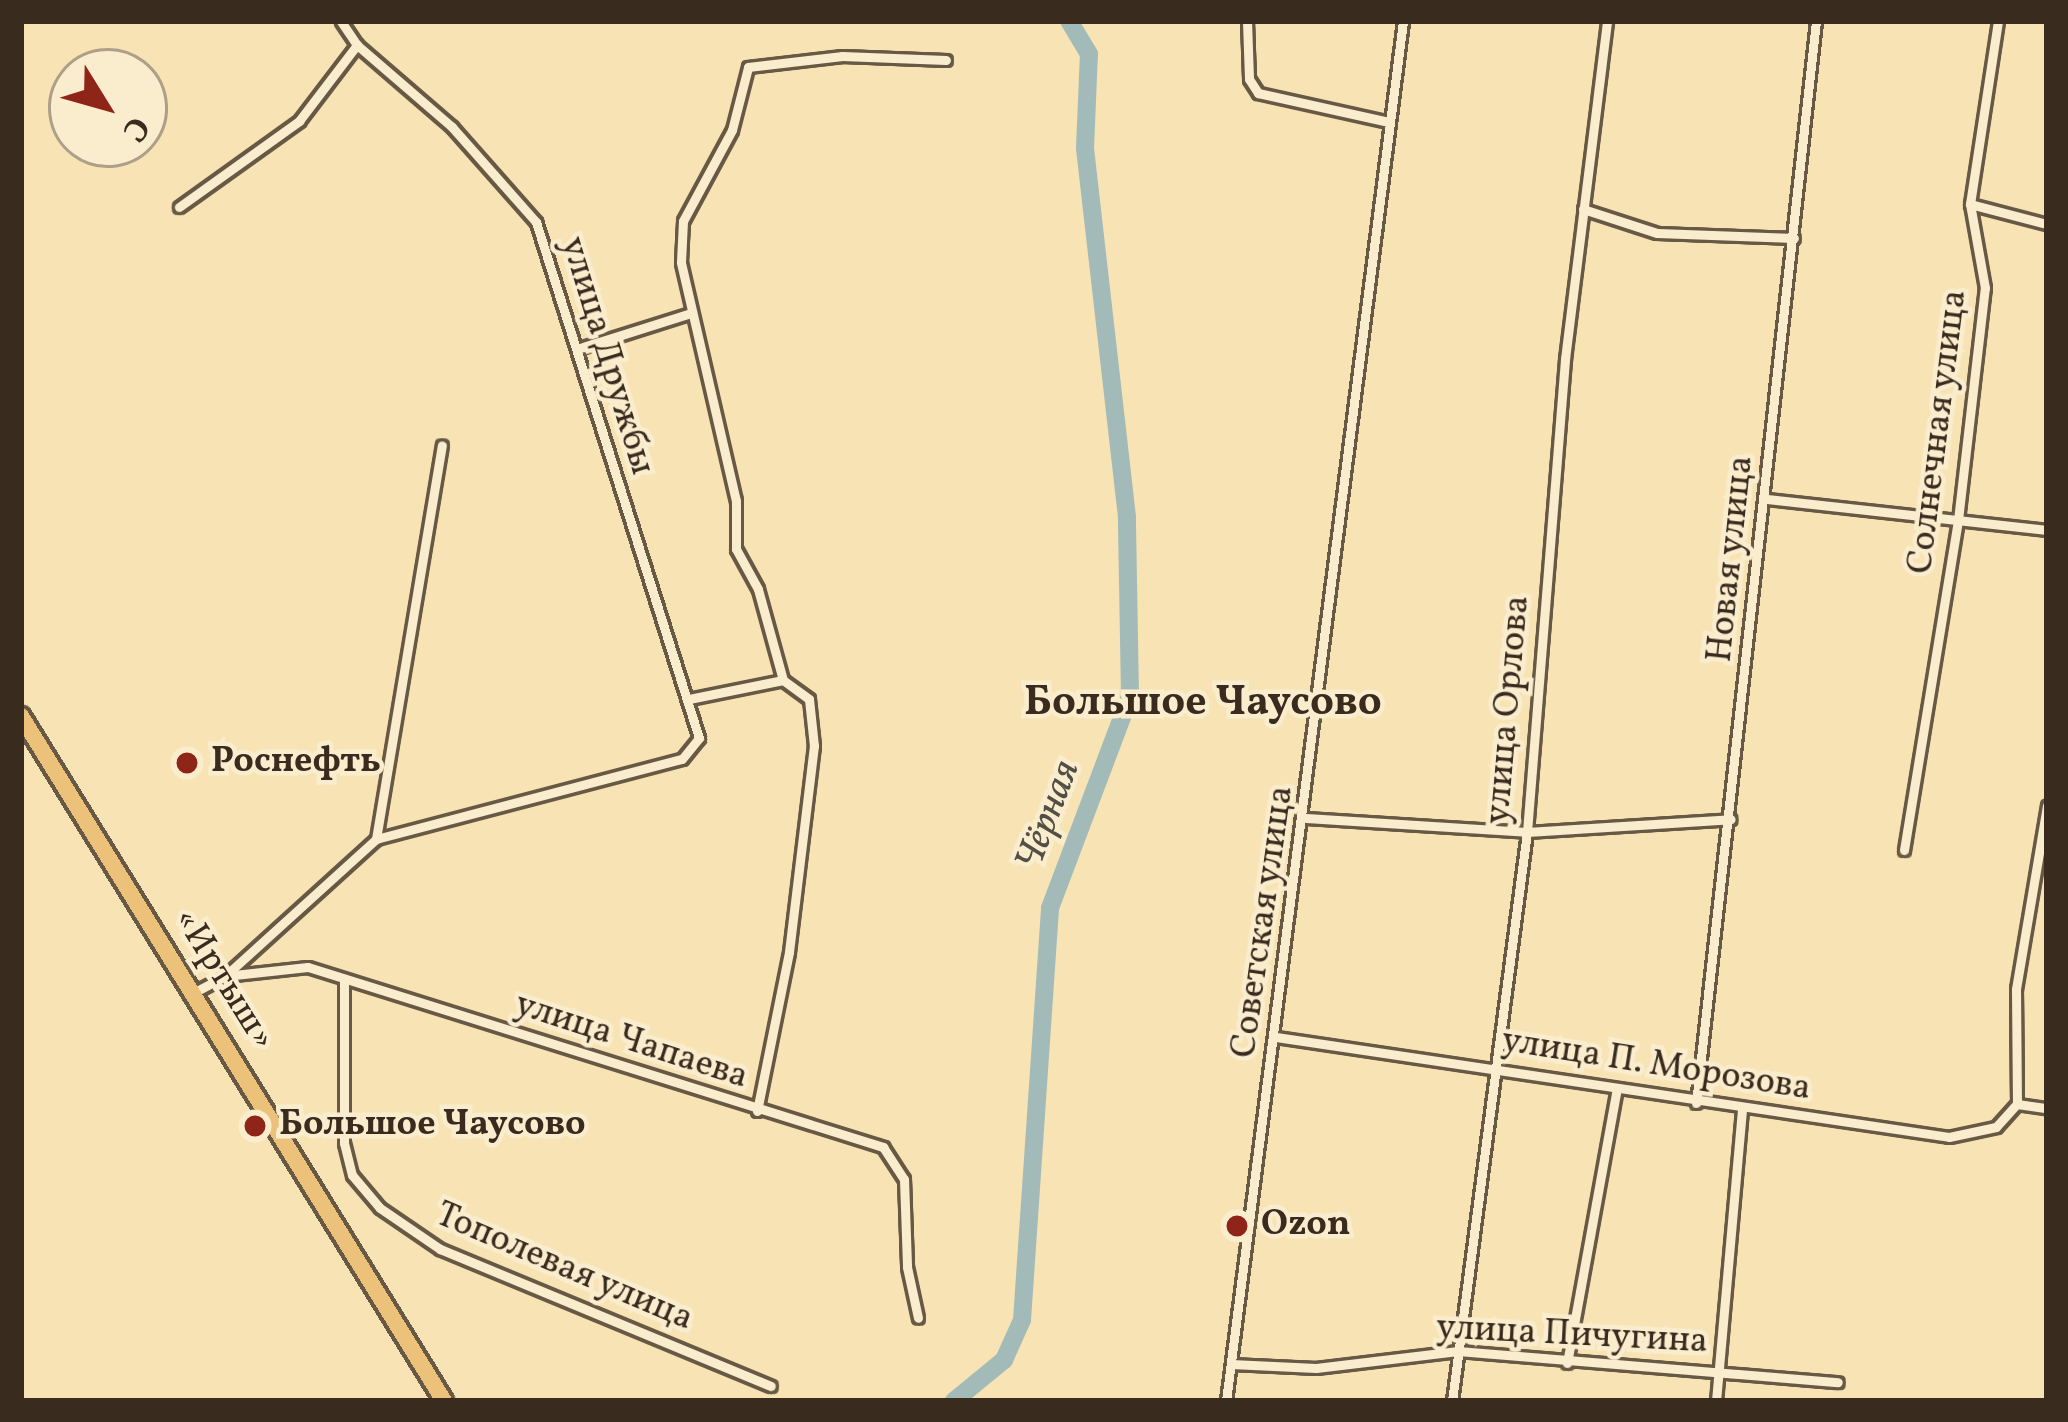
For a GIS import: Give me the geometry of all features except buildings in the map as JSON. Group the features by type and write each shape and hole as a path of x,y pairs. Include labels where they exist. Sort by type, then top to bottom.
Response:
{"highway":[{"name":"«Иртыш»","path":"21,716 445,1401"}],"street":[{"name":"улица Дружбы","path":"341,21 357,45 452,127 524,204 544,240 689,699 696,746 682,759 376,839"},
{"path":"1247,21 1249,79 1258,93 1389,122"},
{"name":"Советская улица","path":"1226,1401 1306,818 1403,21"},
{"name":"улица Орлова","path":"1452,1401 1527,832 1583,209 1607,21"},
{"name":"Новая улица","path":"1696,1102 1767,499 1816,21"},
{"name":"Солнечная улица","path":"1904,850 1958,520 1987,269 1970,204 1998,21"},
{"path":"179,207 284,137 357,45"},
{"path":"757,1111 789,952 814,746 809,699 783,680 758,589 736,549 736,501 691,313 683,220 732,130 748,67 842,56 946,60"},
{"path":"1970,204 2047,224"},
{"path":"1583,209 1657,233 1793,238"},
{"path":"577,349 691,313"},
{"path":"225,976 376,839 442,446"},
{"path":"1767,499 2047,530"},
{"path":"689,699 783,680"},
{"path":"2047,806 2016,989 2017,1104 2047,1108"},
{"path":"1306,818 1527,832 1730,819"},
{"name":"улица Чапаева","path":"193,992 225,976 290,965 894,1157 904,1179 907,1268 918,1318"},
{"name":"Тополевая улица","path":"344,979 343,1123 352,1175 380,1208 440,1249 771,1386"},
{"name":"улица П. Морозова","path":"1276,1037 1949,1137 1996,1127 2017,1104"},
{"path":"1567,1363 1617,1089"},
{"path":"1716,1401 1742,1109"},
{"name":"улица Пичугина","path":"1231,1364 1316,1368 1458,1351 1838,1382"}],"waterway":[{"name":"Чёрная","path":"954,1401 1004,1360 1022,1320 1050,908 1130,696 1127,517 1085,148 1089,54 1069,21"}],"place":[{"name":"Роснефть","path":"187,763"},
{"name":"Большое Чаусово","path":"255,1126"},
{"name":"Ozon","path":"1237,1226"}],"district":[{"name":"Большое Чаусово","path":"1203,704"}]}
